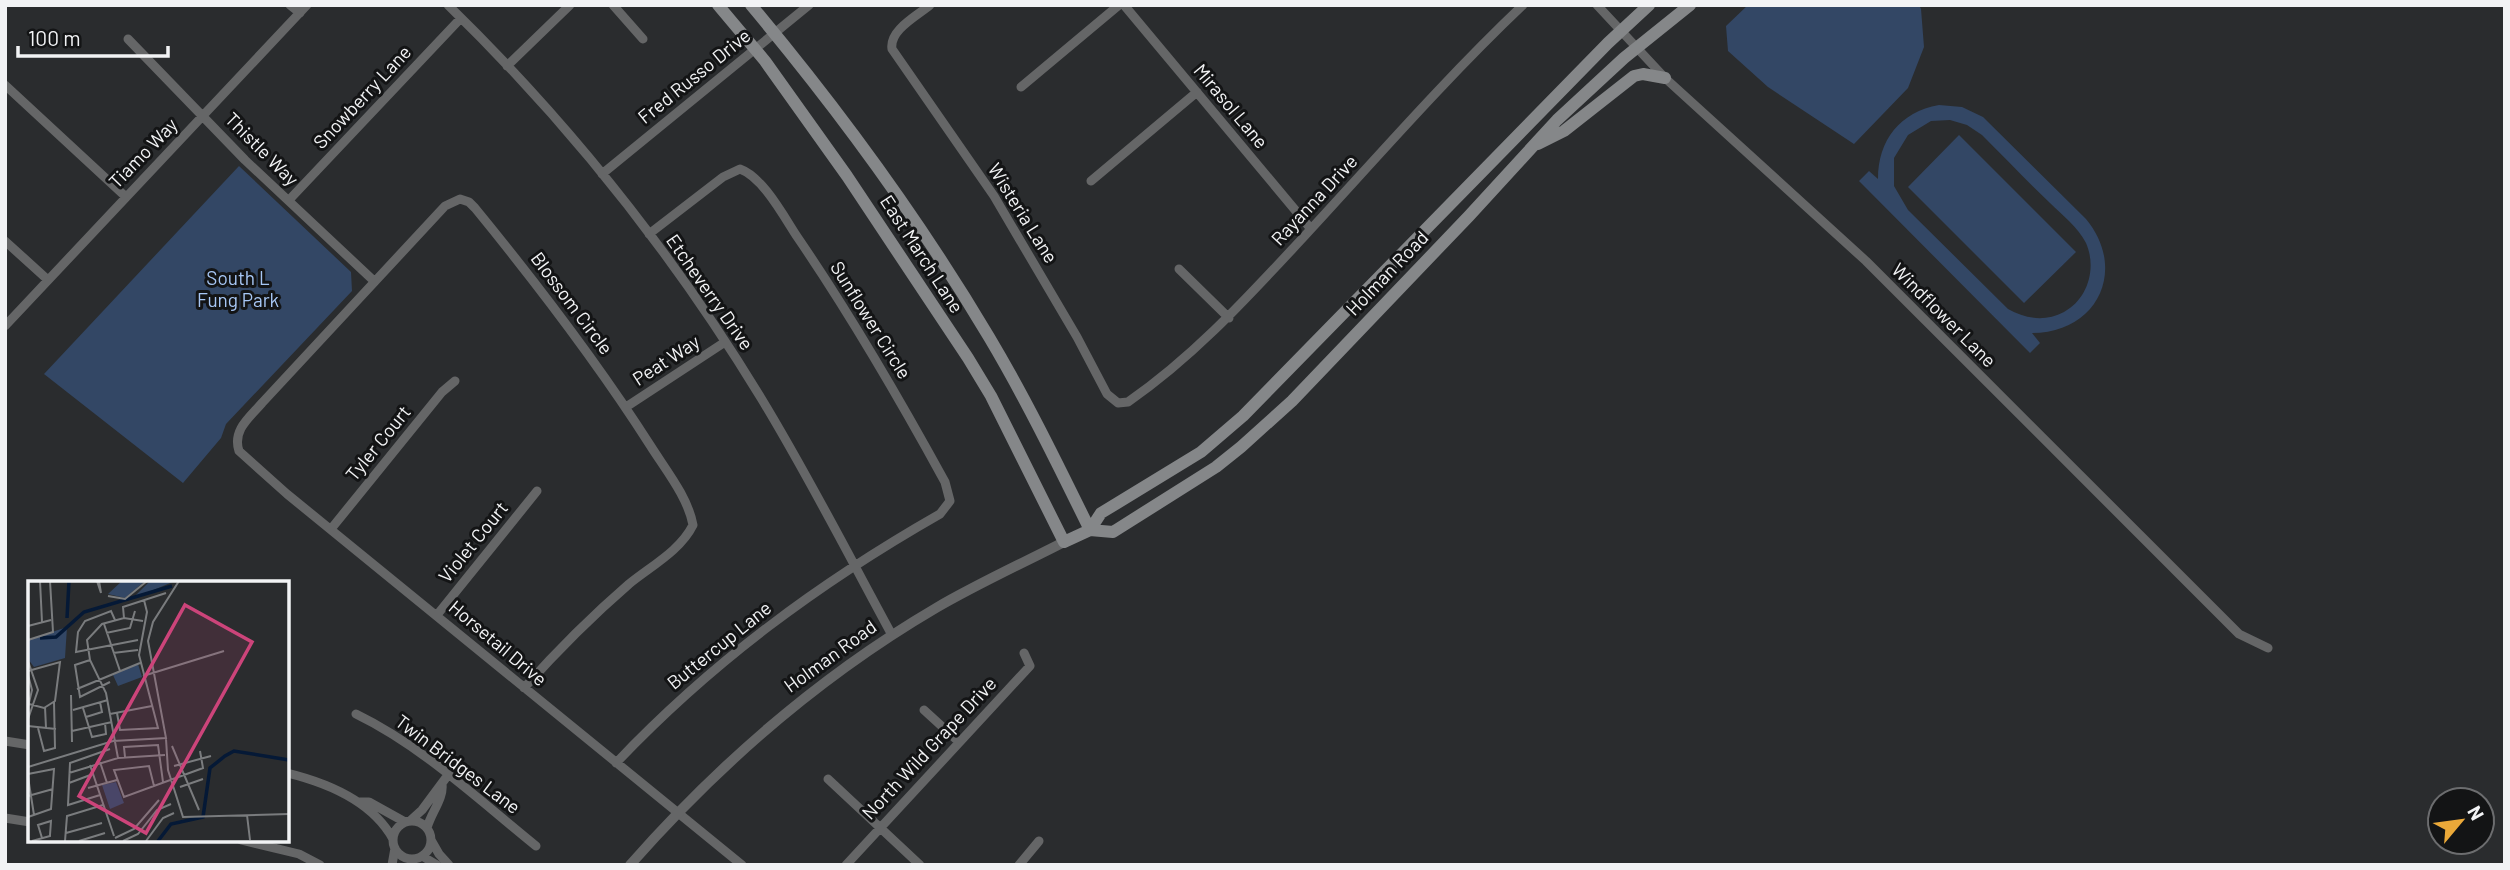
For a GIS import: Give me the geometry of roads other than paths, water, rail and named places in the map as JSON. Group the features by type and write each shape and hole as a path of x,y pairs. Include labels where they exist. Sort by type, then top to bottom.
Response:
{"main road":[{"name":"East March Lane","path":"718,5 755,49 848,176 974,368 991,396 1064,542"},
{"name":"East March Lane","path":"751,5 849,131 945,266 1024,400 1090,530"},
{"name":"Holman Road","path":"1090,530 1101,513 1201,452 1243,416 1620,31 1649,5"},
{"name":"Holman Road","path":"1064,542 1090,530 1113,532 1216,467 1241,447 1298,396 1557,120 1636,48 1689,5"},
{"path":"1529,149 1563,131 1634,76 1643,74 1665,78"}],"street":[{"path":"290,5 300,13"},
{"name":"Tiamo Way","path":"5,326 307,5"},
{"name":"Etcheverry Drive","path":"448,5 507,66 602,174 649,234 725,341 794,455 892,635"},
{"path":"507,66 570,5"},
{"path":"613,5 643,39"},
{"name":"Fred Russo Drive","path":"602,174 809,5"},
{"name":"Wisteria Lane","path":"930,5 895,34 891,44 895,55 922,90 993,196 1056,301 1107,394 1118,403"},
{"path":"1021,87 1121,5"},
{"name":"Mirasol Lane","path":"1121,5 1311,229"},
{"name":"Rayanna Drive","path":"1118,403 1128,402 1175,367 1229,318 1450,79 1523,5"},
{"name":"Windflower Lane","path":"1597,5 1665,78 1838,234 2239,634 2267,648"},
{"name":"Snowberry Lane","path":"289,200 461,18"},
{"name":"Thistle Way","path":"128,39 246,160 374,281"},
{"path":"5,85 126,197"},
{"path":"1091,181 1197,92"},
{"name":"Sunflower Circle","path":"649,234 723,177 740,169 749,172 786,221 878,361 945,482 950,501 940,514 854,564"},
{"name":"Blossom Circle","path":"237,444 239,429 445,206 460,199 469,202 547,296 626,407 674,483 687,506 693,525 682,542 601,610 554,654 524,688"},
{"path":"5,241 48,280"},
{"path":"1179,270 1229,318"},
{"name":"Peat Way","path":"626,407 725,341"},
{"name":"Tyler Court","path":"331,529 442,392 455,381"},
{"name":"Horsetail Drive","path":"237,444 245,457 331,529 742,865"},
{"name":"Violet Court","path":"437,615 537,491"},
{"name":"Holman Road","path":"630,865 677,813 753,740 801,700 892,635 948,601 1064,542"},
{"name":"Buttercup Lane","path":"616,763 714,669 805,598 854,564"},
{"name":"North Wild Grape Drive","path":"845,865 1030,666 1024,653"},
{"path":"924,710 959,742"},
{"name":"Twin Bridges Lane","path":"356,714 405,743 536,846"},
{"path":"5,741 28,745"},
{"path":"289,774 346,794 360,802 381,819 406,862 422,856 431,839"},
{"path":"392,865 396,830 408,821 448,775"},
{"path":"828,779 920,865"},
{"path":"442,784 443,792 435,805 428,828 439,854 449,865"},
{"path":"360,802 369,802 428,828"},
{"path":"5,818 28,822"},
{"path":"1019,865 1039,841"},
{"path":"249,842 299,854 320,865"},
{"path":"422,856 437,865"}],"park label":[{"name":"South L Fung Park","path":"238,289"}]}
